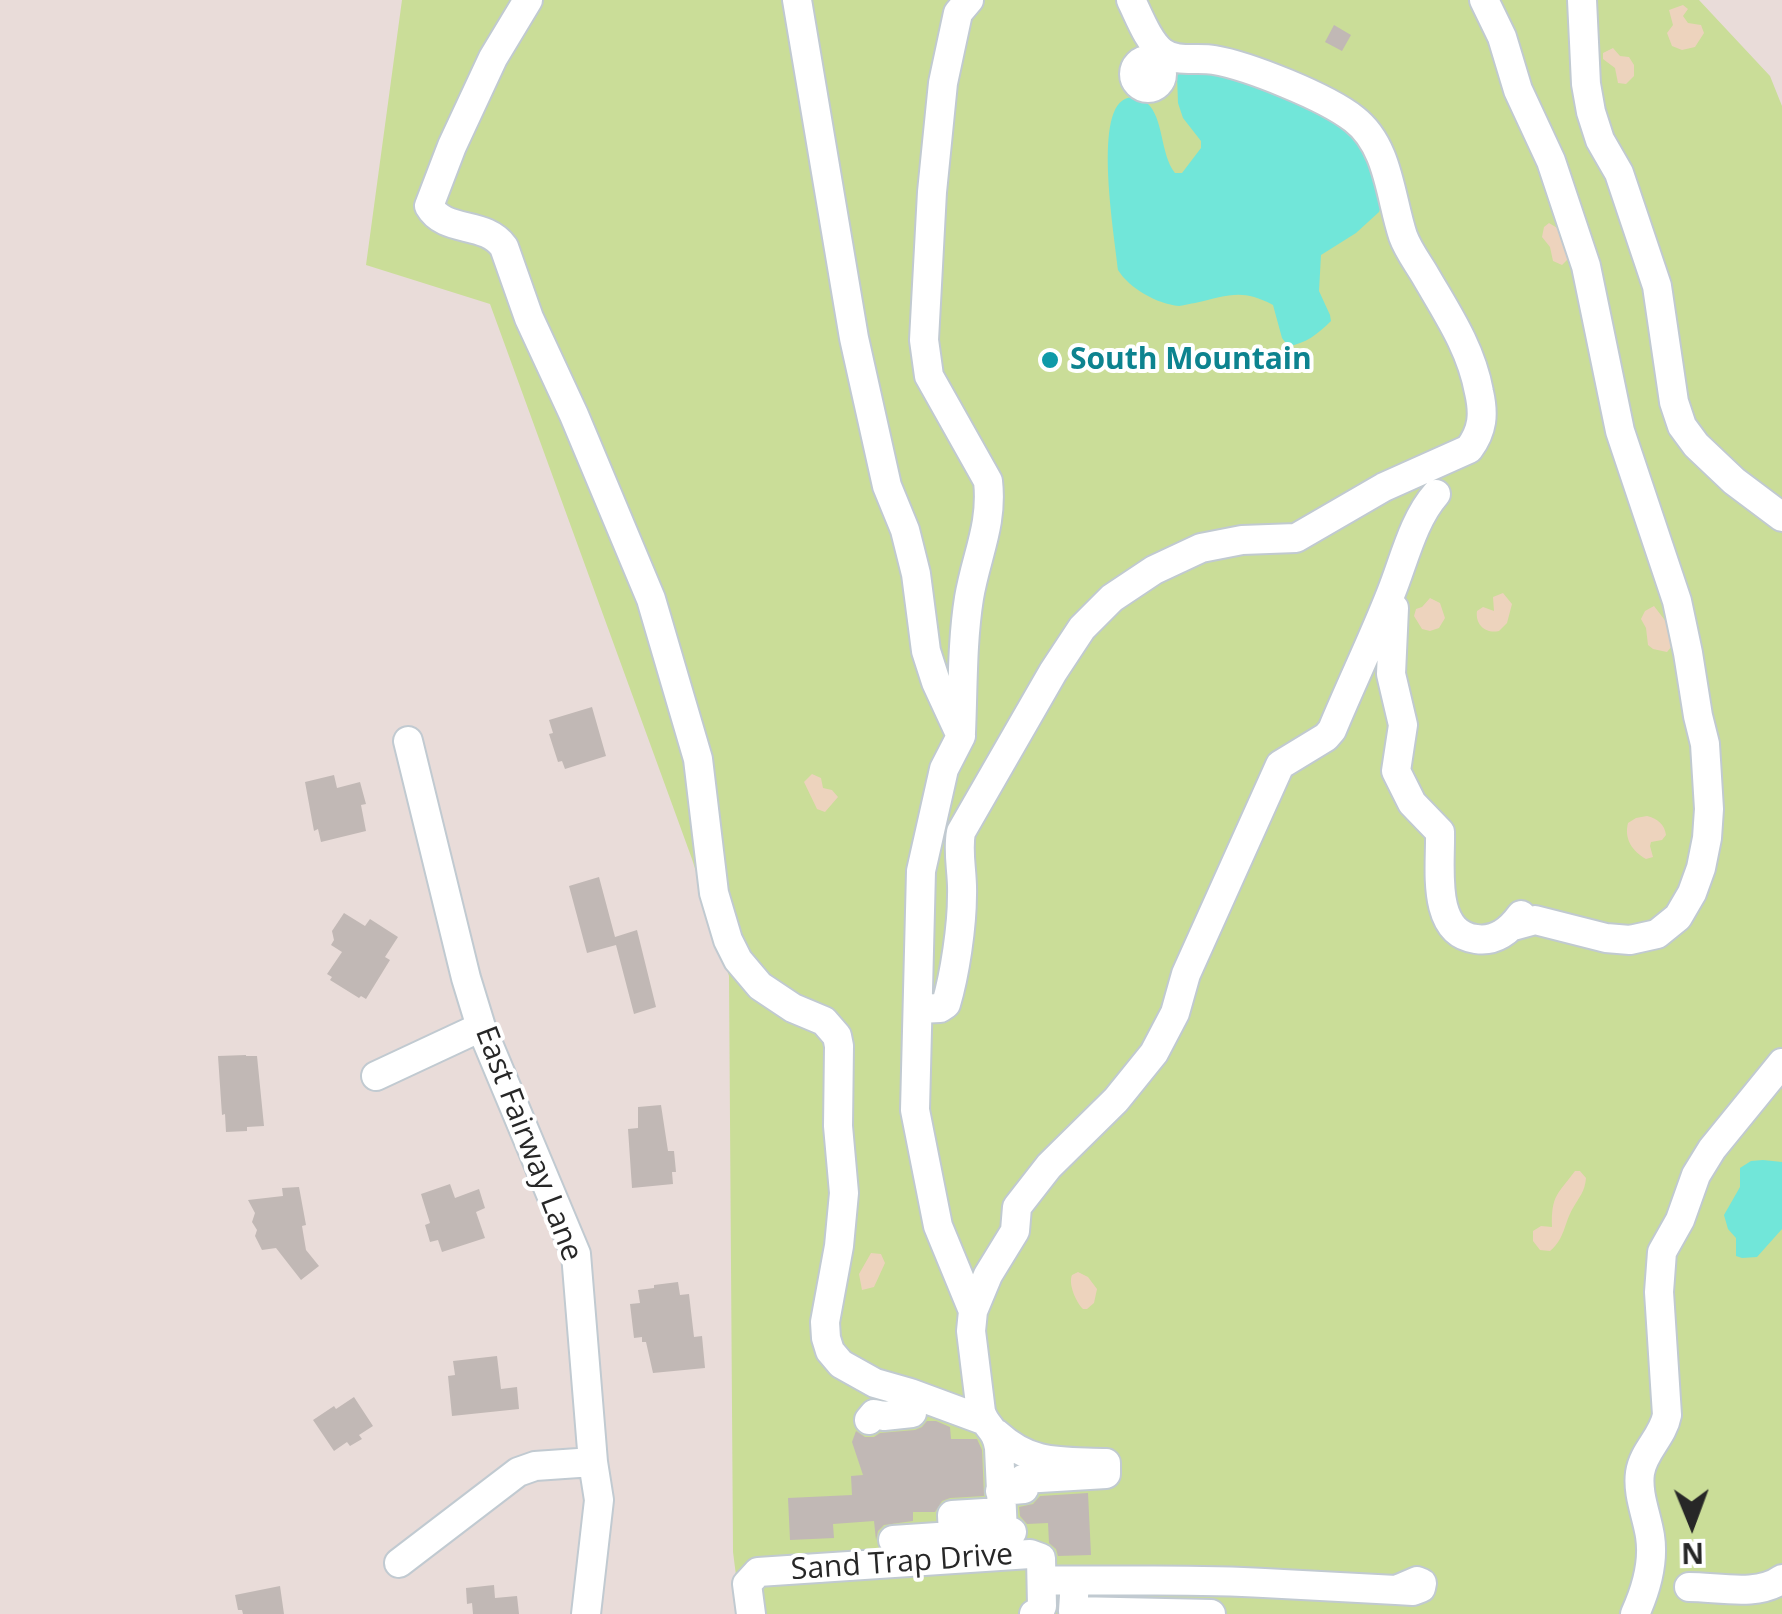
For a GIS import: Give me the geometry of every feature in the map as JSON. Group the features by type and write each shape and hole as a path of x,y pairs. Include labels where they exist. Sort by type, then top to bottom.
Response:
{"street":[{"path":"528,0 493,58 439,210 486,231 504,247 528,318 574,414 646,585 698,759 714,894 738,960 775,998 824,1020 837,1036 838,1126 844,1193 839,1246 824,1322 830,1351 840,1364 875,1384 990,1427 1013,1449 1042,1460 1106,1462 1106,1474 1024,1479 1024,1490 1004,1517 893,1540"},
{"path":"797,0 854,338 887,486 905,530 916,574 926,651 953,697 961,736 944,769 922,874 915,1110 938,1226 973,1311"},
{"path":"953,697 990,500 988,481 929,376 924,340 943,82 958,13 969,0"},
{"path":"1004,1517 990,1427 974,1366 971,1332 973,1311 988,1275 1015,1231 1017,1206 1049,1166 1116,1100 1154,1053 1175,1013 1186,974 1280,766 1332,730 1402,571 1431,484 1469,449 1481,426 1482,403 1475,370 1458,330 1404,239 1386,170 1366,131 1320,99 1275,80 1213,60 1160,58 1131,0"},
{"path":"1402,571 1408,586 1392,610 1392,674 1403,724 1396,772 1412,804 1440,832 1442,909 1448,923 1464,936 1484,940 1524,923 1548,922 1606,938 1630,940 1656,934 1678,918 1701,868 1708,824 1705,744 1688,653 1676,601 1620,431 1586,266 1550,161 1484,0"},
{"path":"1582,0 1591,112 1600,140 1619,174 1657,286 1674,402 1682,426 1734,481 1782,517"},
{"path":"918,1010 940,1008 946,1004 951,988 962,900 958,848 962,832 1023,721 1082,628 1112,598 1154,570 1202,548 1296,538 1384,487 1431,484"},
{"name":"East Fairway Lane","path":"408,741 481,1027 576,1254 600,1500 586,1614"},
{"path":"376,1076 481,1027"},
{"path":"1635,1614 1647,1583 1650,1541 1639,1475 1667,1416 1660,1328 1662,1252 1680,1220 1696,1175 1712,1149 1782,1063"},
{"path":"868,1420 874,1414 912,1413 912,1398"},
{"path":"399,1563 518,1472 535,1466 594,1462"},
{"name":"Sand Trap Drive","path":"751,1614 747,1584 758,1572 1030,1554 1041,1558 1042,1580 1204,1580 1396,1590"},
{"path":"1034,1614 1042,1606 1042,1580"},
{"path":"1647,1583 1760,1588 1782,1580"},
{"path":"1074,1581 1073,1611 1211,1614"},
{"path":"1690,1587 1702,1614"}],"green space":[{"path":"402,0 1699,0 1770,76 1782,106 1782,1614 741,1614 733,1552 729,976 692,859 490,304 366,265"}],"sand":[{"path":"1683,5 1688,9 1683,16 1688,23 1701,25 1704,33 1695,47 1682,50 1672,46 1667,33 1673,25 1669,10"},
{"path":"1613,48 1620,56 1629,57 1634,65 1634,76 1626,84 1618,83 1615,68 1603,59 1603,53"},
{"path":"1549,223 1564,232 1570,257 1562,265 1553,261 1550,247 1542,237"},
{"path":"1503,593 1512,604 1507,623 1499,631 1486,630 1477,611 1483,607 1494,611 1493,597"},
{"path":"1430,598 1440,603 1445,618 1439,628 1430,631 1422,629 1414,616 1416,609"},
{"path":"1654,606 1667,623 1672,646 1667,652 1648,645 1641,619"},
{"path":"812,774 821,778 823,788 838,797 825,812 817,809 804,782"},
{"path":"1647,816 1660,822 1666,835 1651,842 1653,857 1646,859 1630,844 1627,829 1628,823"},
{"path":"1575,1171 1586,1178 1583,1191 1559,1241 1550,1251 1540,1250 1533,1241 1533,1231 1541,1226 1552,1227 1554,1201"},
{"path":"871,1253 881,1254 885,1263 874,1287 862,1290 859,1274"},
{"path":"1078,1272 1097,1289 1094,1303 1087,1309 1080,1306 1072,1288 1072,1275"}],"water":[{"path":"1207,67 1277,89 1360,136 1384,198 1379,212 1356,233 1321,255 1319,291 1331,321 1300,343 1288,346 1273,305 1262,300 1234,295 1171,305 1136,289 1118,270 1108,178 1110,127 1115,109 1128,98 1147,103 1156,118 1170,165 1175,173 1182,173 1201,148 1201,141 1183,118 1177,75"},
{"path":"1763,1160 1782,1162 1782,1229 1757,1257 1742,1258 1736,1256 1736,1238 1724,1215 1740,1187 1740,1168"}],"building":[{"path":"1334,25 1351,35 1342,51 1325,42"},
{"path":"592,707 606,756 565,769 562,761 558,762 549,720"},
{"path":"334,775 337,788 360,782 366,804 361,805 366,831 321,842 318,829 314,831 305,782"},
{"path":"599,877 615,937 637,930 656,1007 634,1014 616,945 587,953 569,886"},
{"path":"344,913 365,926 370,919 398,937 385,957 390,960 366,999 330,980 332,977 327,974 342,952 331,945 332,931"},
{"path":"218,1056 257,1056 264,1126 226,1132"},
{"path":"661,1105 668,1151 674,1151 673,1184 632,1188 628,1129 638,1128 638,1107"},
{"path":"450,1184 455,1198 479,1189 485,1208 476,1212 485,1238 442,1252 438,1240 430,1242 425,1225 430,1223 421,1194"},
{"path":"299,1187 306,1250 319,1266 301,1280 276,1248 262,1250 252,1222 255,1213 248,1200 283,1196 282,1188"},
{"path":"678,1282 680,1295 689,1294 694,1337 702,1336 705,1368 653,1373 646,1342 642,1342 642,1337 634,1338 630,1304 640,1303 638,1290"},
{"path":"497,1356 501,1389 517,1387 519,1409 452,1416 448,1376 455,1375 453,1361"},
{"path":"354,1397 373,1426 359,1435 362,1439 350,1446 347,1442 334,1451 313,1420"},
{"path":"927,1421 950,1427 951,1439 977,1439 982,1450 984,1496 950,1498 942,1501 935,1512 913,1512 913,1521 884,1525 876,1540 874,1521 833,1524 834,1538 790,1540 788,1498 852,1495 851,1476 863,1475 852,1442 856,1431 874,1437 915,1430"},
{"path":"1088,1493 1091,1555 1058,1556 1049,1543 1048,1523 1027,1524 1020,1516 1019,1507 1033,1504 1040,1496"},
{"path":"494,1585 495,1598 517,1596 519,1614 473,1614 472,1603 467,1604 466,1588"},
{"path":"280,1586 284,1614 243,1614 238,1610 235,1595"}],"place":[{"name":"South Mountain","path":"1050,360"}]}
